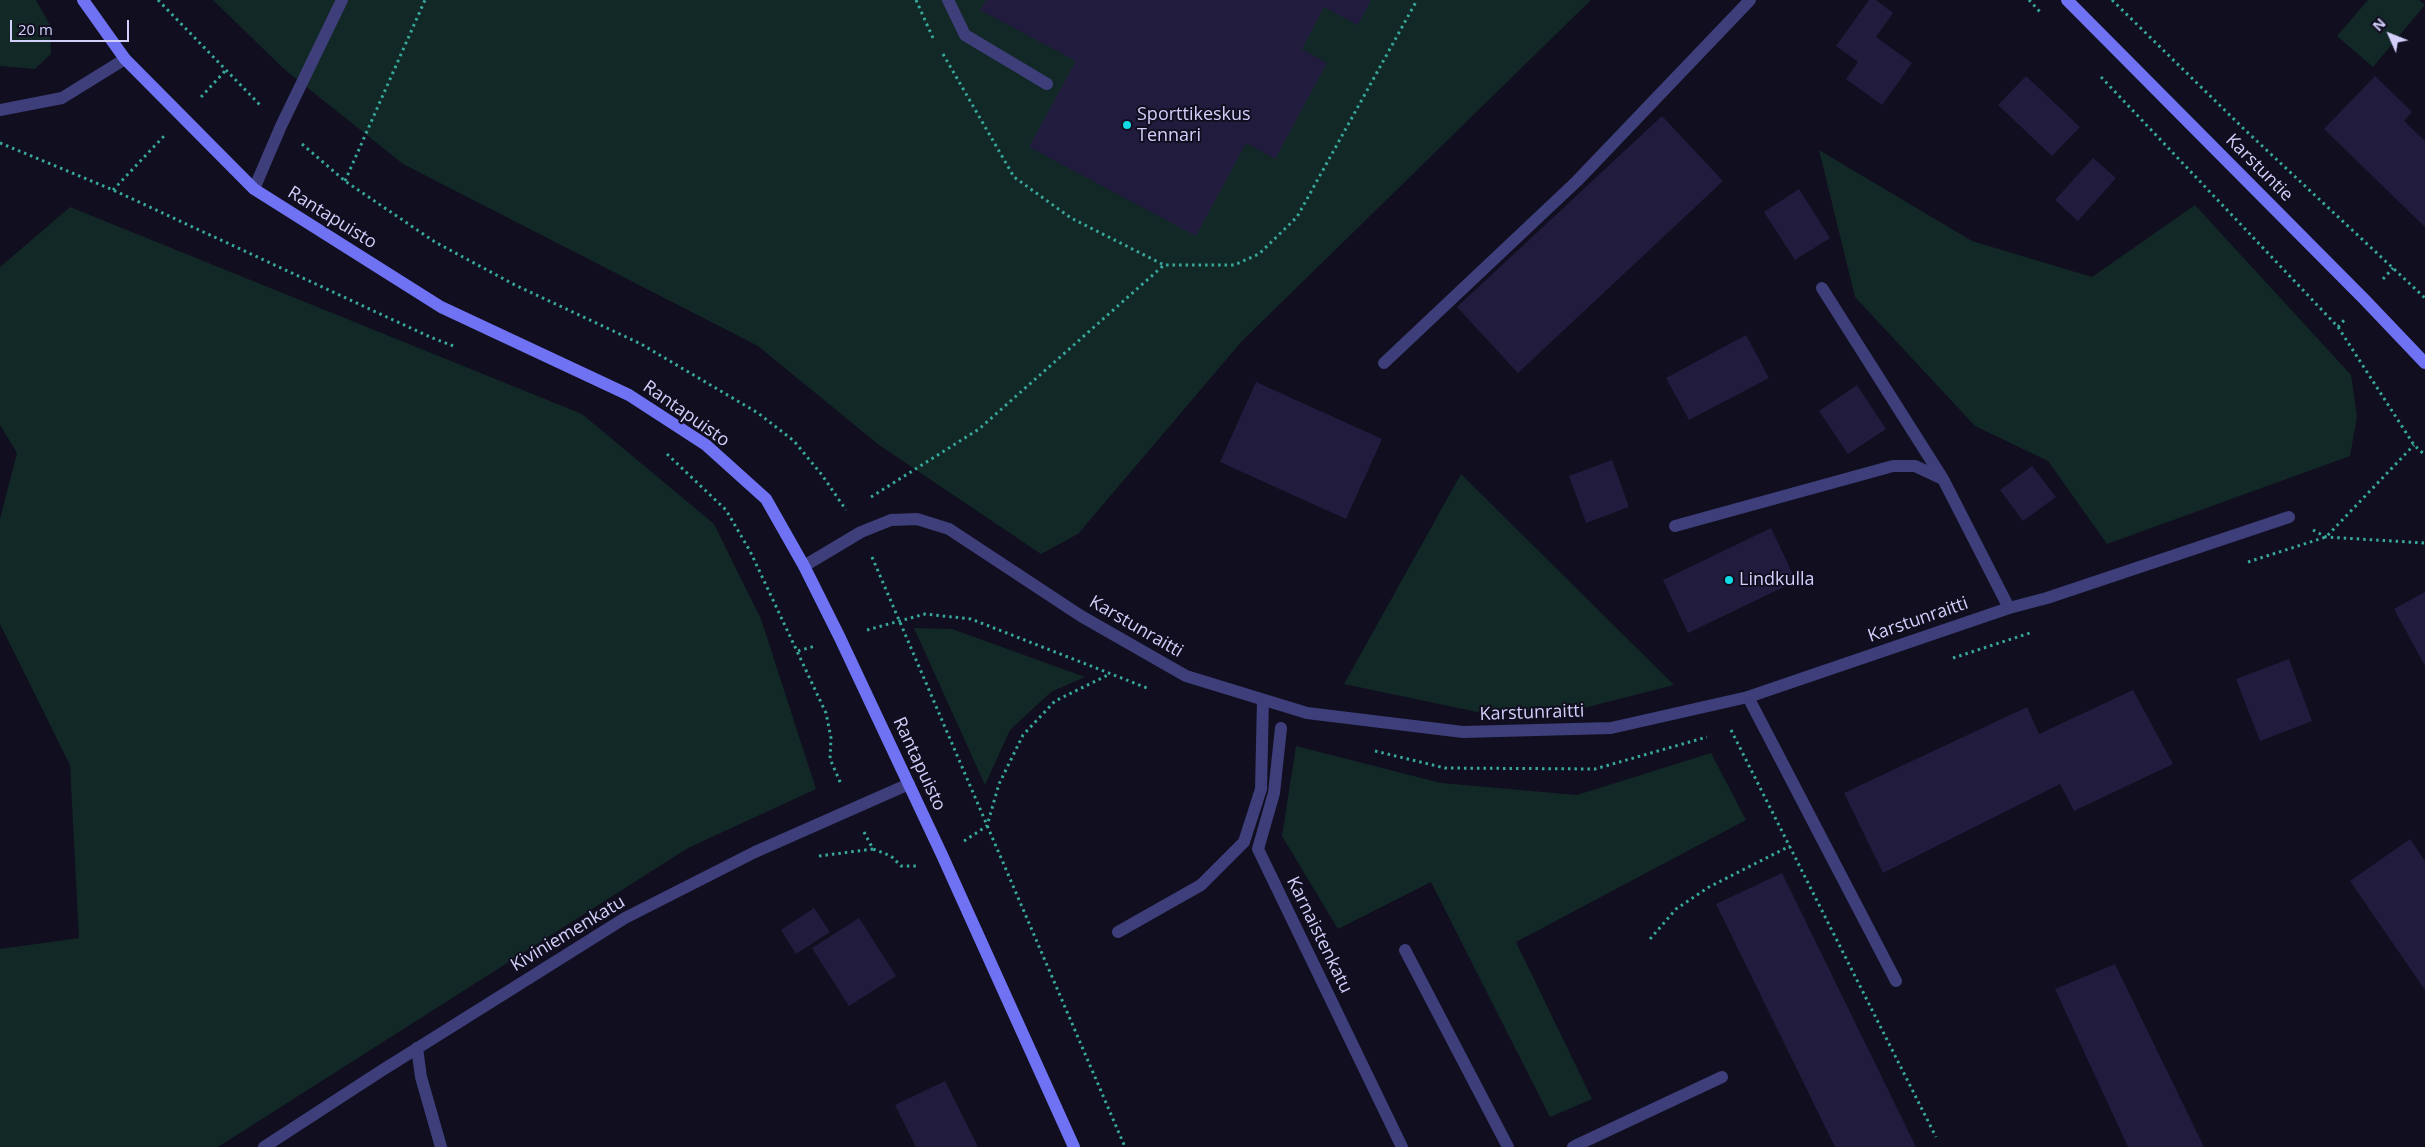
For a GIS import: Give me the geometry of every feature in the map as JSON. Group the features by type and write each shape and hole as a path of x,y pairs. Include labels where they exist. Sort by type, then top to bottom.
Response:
{"street":[{"name":"Rantapuisto","path":"83,0 125,59 254,189 441,307 629,395 706,445 766,499 804,566 840,638 942,855 1074,1147"},
{"path":"254,189 281,126 342,0"},
{"path":"948,0 965,35 1047,84"},
{"path":"1384,364 1577,181 1750,0"},
{"name":"Karstuntie","path":"2067,0 2364,299 2425,364"},
{"path":"0,110 62,98 125,59"},
{"path":"1822,288 1943,479 2009,608"},
{"path":"1675,526 1893,466 1915,466 1943,479"},
{"name":"Karstunraitti","path":"804,566 861,532 891,520 917,519 949,529 1081,616 1186,676 1263,700 1307,713 1463,732 1611,728 1748,697 2009,608 2047,598 2289,516"},
{"path":"1748,697 1896,981"},
{"path":"1118,932 1201,885 1244,842 1261,789 1263,700"},
{"name":"Karnaistenkatu","path":"1281,728 1274,793 1258,850 1402,1147"},
{"name":"Kiviniemenkatu","path":"264,1147 417,1048 625,918 755,852 854,810 909,784"},
{"path":"1404,950 1508,1147"},
{"path":"417,1048 421,1076 441,1147"},
{"path":"1575,1146 1722,1077"}],"path":[{"path":"158,0 281,126 345,181 435,242 515,286 641,344 758,413 794,441 822,475 847,512 855,506"},
{"path":"345,181 425,0"},
{"path":"916,0 934,39"},
{"path":"939,48 1014,177 1071,218 1164,266 1234,265 1259,254 1297,217 1418,0"},
{"path":"2029,0 2049,21"},
{"path":"2112,0 2244,129 2425,298"},
{"path":"2096,71 2338,327 2414,445 2425,455"},
{"path":"0,143 113,190 395,321 458,347"},
{"path":"863,501 979,429 1164,266"},
{"path":"2326,537 2414,445"},
{"path":"662,450 726,510 750,551 826,713 830,738 830,759 872,849"},
{"path":"2289,516 2326,537"},
{"path":"861,532 1125,1147"},
{"path":"2242,564 2326,537 2425,543"},
{"path":"798,651 899,620 925,614 971,619 1156,691"},
{"path":"1946,661 2038,631"},
{"path":"814,858 823,855 872,849 891,856 901,866 914,867 942,855 987,826 1000,784 1023,735 1055,701 1111,674"},
{"path":"1722,732 1761,722"},
{"path":"1731,730 1936,1137"},
{"path":"1368,750 1445,768 1596,769 1713,735"},
{"path":"1650,939 1676,909 1709,887 1790,846"}],"green space":[{"path":"0,0 36,0 50,25 51,54 35,69 0,66"},
{"path":"213,0 1591,0 1242,341 1078,534 1041,554 879,445 758,346 403,164 284,69"},
{"path":"2368,0 2419,0 2425,5 2373,67 2337,36"},
{"path":"1819,150 1972,241 2092,277 2195,205 2351,375 2357,417 2350,456 2107,544 2048,461 1975,426 1855,297"},
{"path":"70,207 582,414 714,524 761,619 816,789 688,848 218,1147 0,1147 0,949 79,938 70,765 0,624 0,519 17,453 0,425 0,267"},
{"path":"1461,474 1674,685 1584,708 1477,712 1344,684"},
{"path":"914,628 952,629 1085,677 1051,692 1010,730 985,785"},
{"path":"1296,746 1441,783 1577,795 1711,753 1746,820 1516,942 1592,1099 1550,1117 1431,882 1338,929 1282,836"}],"building":[{"name":"Sporttikeskus Tennari","path":"986,0 1371,0 1358,25 1324,7 1302,49 1327,63 1275,159 1246,143 1196,236 1029,147 1076,61 980,10"},
{"path":"1869,0 1876,0 1893,13 1876,37 1912,63 1882,105 1846,79 1858,62 1836,46"},
{"path":"2026,76 2080,127 2052,156 1998,105"},
{"path":"2375,76 2412,112 2404,121 2425,141 2425,227 2324,129"},
{"path":"1662,116 1723,181 1518,373 1457,307"},
{"path":"2093,158 2116,178 2078,221 2055,200"},
{"path":"1799,189 1830,238 1795,260 1764,212"},
{"path":"1746,335 1769,378 1689,420 1666,378"},
{"path":"1256,382 1382,439 1346,519 1220,462"},
{"path":"1857,385 1886,429 1848,454 1819,411"},
{"path":"1612,460 1629,507 1586,523 1569,476"},
{"path":"2032,466 2056,497 2023,521 2000,490"},
{"name":"Lindkulla","path":"1771,528 1796,581 1688,633 1663,580"},
{"path":"2425,592 2425,666 2394,609"},
{"path":"2289,659 2312,721 2260,741 2236,679"},
{"path":"2133,690 2173,764 2074,811 2060,784 1883,873 1844,793 2027,707 2039,734"},
{"path":"2410,839 2425,861 2425,990 2350,881"},
{"path":"1782,873 1916,1147 1835,1147 1716,904"},
{"path":"814,908 830,932 796,954 781,930"},
{"path":"859,918 896,976 849,1006 812,948"},
{"path":"2115,964 2204,1147 2128,1147 2055,989"},
{"path":"945,1081 978,1147 916,1147 895,1105"}],"place":[{"name":"Sporttikeskus Tennari","path":"1127,125"},
{"name":"Lindkulla","path":"1729,580"}]}
